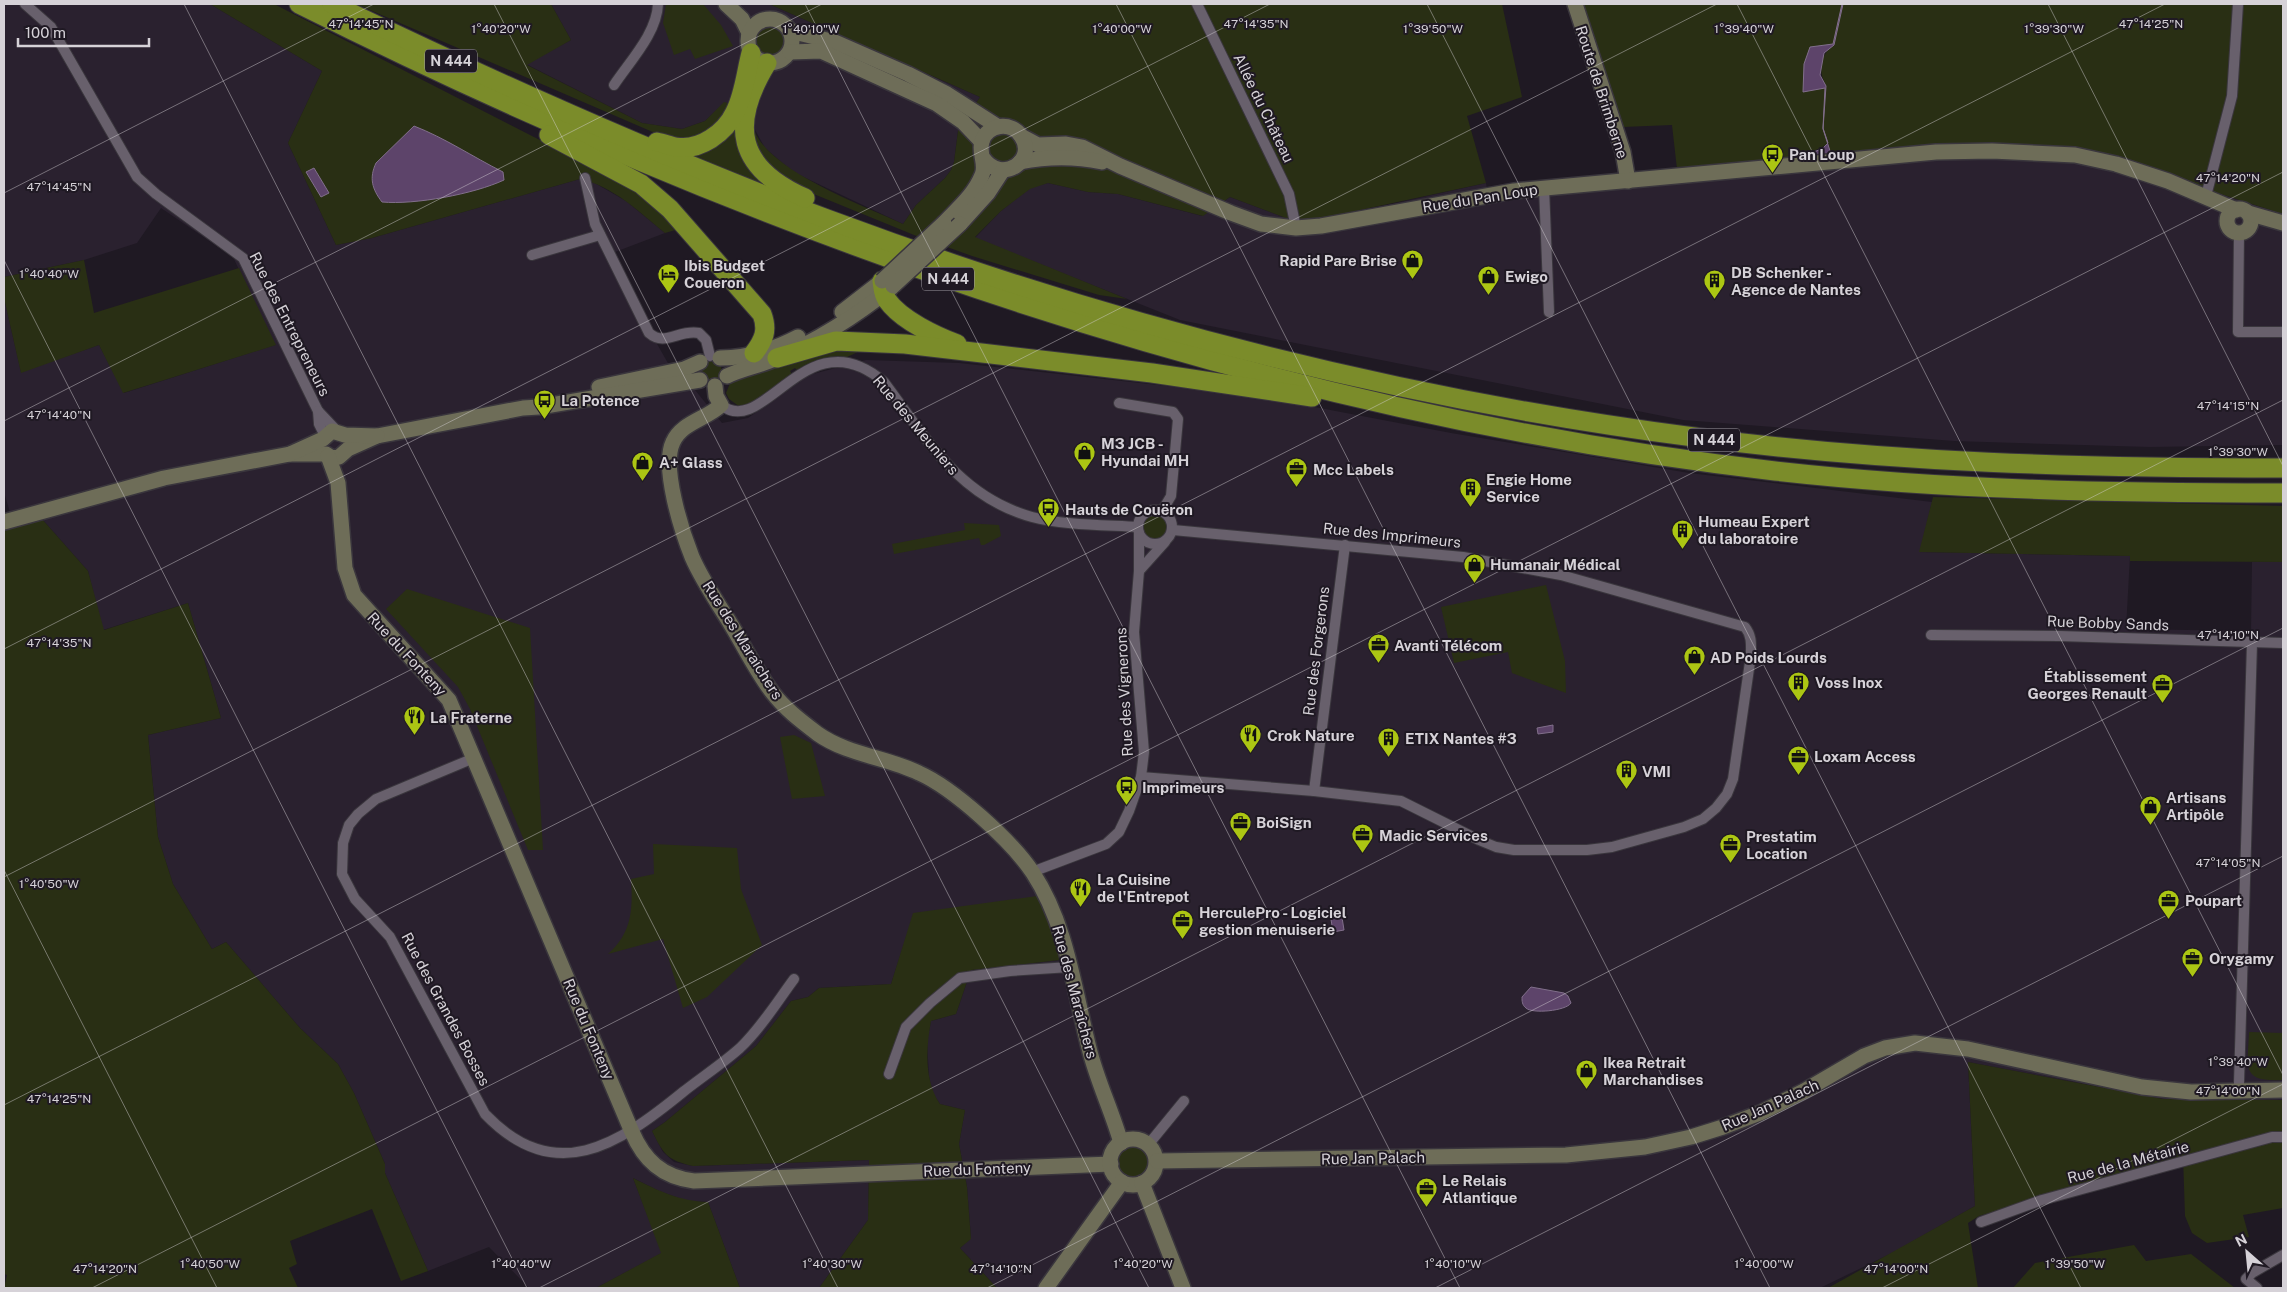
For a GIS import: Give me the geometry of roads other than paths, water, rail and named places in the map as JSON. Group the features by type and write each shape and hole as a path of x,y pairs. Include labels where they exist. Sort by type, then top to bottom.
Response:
{"highway":[{"name":"N 444","path":"299,4 493,97 723,195 943,277 1158,345 1282,378 1419,410 1606,447 1840,478 2026,489 2283,493"},
{"name":"N 444","path":"332,4 571,115 728,181 886,240 1033,289 1215,341 1389,383 1574,419 1752,444 1922,460 2068,466 2283,468"},
{"path":"571,115 579,111 654,141 677,147 694,146 710,139 723,130 735,112 751,53"},
{"path":"767,64 754,84 743,122 744,135 759,167 769,179 782,188 882,232 886,240"},
{"path":"493,97 495,107 642,184 670,209 762,314 766,326 763,342 754,353"},
{"path":"887,287 891,304 913,322 944,339 979,352"},
{"path":"777,358 836,341 905,344 1266,390 1406,415 1419,410"}],"street":[{"name":"Rue des Entrepreneurs","path":"25,4 51,27 137,177 156,194 243,258 334,444"},
{"path":"614,84 647,37 658,11 658,4"},
{"path":"726,4 742,19 749,33 751,53 761,62 767,64 780,61 790,52 792,45 790,31 775,19 762,20 749,33"},
{"path":"738,4 762,20"},
{"name":"Allée du Château","path":"1197,4 1289,194 1296,228"},
{"name":"Route de Brimberne","path":"1575,4 1623,152 1628,181"},
{"path":"2206,196 2232,96 2238,4"},
{"path":"790,31 835,42 908,74 947,94 997,126 1012,128 1023,137 1025,150 1020,162 1010,170 991,167 983,158"},
{"path":"790,52 821,51 937,104 963,122 982,142"},
{"path":"523,408 535,402 684,369 710,359 739,358 795,339 857,302 887,287 944,222 969,198 983,174 982,142 985,135 997,126"},
{"name":"Rue du Pan Loup","path":"1023,137 1038,145 1066,144 1082,147 1120,166 1231,213 1261,224 1296,228 1321,226 1484,195 1544,188 1945,152 1992,150 2065,154 2116,164 2206,196 2240,221"},
{"name":"Rue du Pan Loup","path":"1020,162 1055,157 1079,157 1120,166"},
{"path":"710,359 697,371 700,380 707,385 721,381 741,370 777,358 838,326 887,287 960,224 988,193 1003,170"},
{"path":"585,178 595,224 650,333 656,339 663,339 683,332 699,333 706,340 710,359"},
{"path":"1544,188 1549,312"},
{"path":"2283,224 2259,224 2240,221 2238,332 2283,332"},
{"path":"532,255 600,235"},
{"path":"710,359 727,366 716,396 721,405"},
{"name":"Rue des Meuniers","path":"721,405 734,413 743,412 756,406 800,374 812,368 837,362 859,366 871,371 884,382 951,470 992,501 1032,517 1138,530"},
{"path":"4,522 164,478 523,408 540,407 700,380"},
{"path":"1119,403 1173,412 1178,419 1171,496 1162,511"},
{"name":"Rue des Maraîchers","path":"721,405 714,412 687,426 673,441 671,449 672,486 681,527 694,560 771,691 789,712 820,735 856,753 919,772 945,787 987,823 1032,872 1062,934 1090,1051 1121,1143"},
{"name":"Rue du Fonteny","path":"334,444 345,568 354,595 449,700 637,1144 651,1163 665,1174 680,1180 694,1182 1111,1164"},
{"path":"1139,571 1167,540 1173,530 1171,519 1162,511 1156,510 1146,513 1139,522 1138,530 1145,542 1162,544 1167,540"},
{"name":"Rue des Vignerons","path":"1032,872 1106,844 1119,832 1141,777 1144,752 1134,632 1139,571 1138,530"},
{"name":"Rue des Imprimeurs","path":"1141,777 1314,791 1401,801 1496,847 1514,850 1588,850 1627,844 1675,830 1703,819 1716,808 1726,794 1734,778 1751,655 1752,641 1745,627 1562,575 1463,557 1173,530"},
{"name":"Rue des Forgerons","path":"1314,791 1345,545"},
{"name":"Rue Bobby Sands","path":"1931,635 2059,636 2283,643"},
{"path":"2241,1091 2239,1077 2252,643"},
{"name":"Rue des Grandes Bosses","path":"474,758 376,798 349,825 343,844 342,874 355,899 390,937 485,1114 500,1130 521,1144 554,1154 580,1152 632,1132 739,1048 756,1031 794,979"},
{"path":"889,1074 906,1028 930,1003 960,978 1010,971 1070,967"},
{"name":"Rue Jan Palach","path":"1156,1161 1566,1155 1645,1146 1691,1137 1760,1113 1804,1092 1864,1056 1886,1048 1915,1043 1968,1049 2142,1087 2191,1092 2283,1090"},
{"path":"1148,1145 1184,1100"},
{"name":"Rue de la Métairie","path":"1981,1222 2042,1200 2272,1137 2283,1137"},
{"path":"1132,1139 1148,1145 1156,1161 1152,1175 1136,1185 1122,1182 1114,1174 1111,1164 1113,1152 1121,1143 1132,1139"},
{"path":"1046,1288 1122,1182"},
{"path":"1142,1183 1182,1288"},
{"path":"2257,1288 2246,1279 2252,1273 2283,1255"}],"place":[{"name":"Pan Loup","path":"1773,173"},
{"name":"Rapid Pare Brise","path":"1413,279"},
{"name":"Ibis Budget Coueron","path":"668,293"},
{"name":"Ewigo","path":"1489,295"},
{"name":"DB Schenker - Agence de Nantes","path":"1715,300"},
{"name":"La Potence","path":"545,419"},
{"name":"M3 JCB - Hyundai MH","path":"1085,471"},
{"name":"A+ Glass","path":"643,481"},
{"name":"Mcc Labels","path":"1297,488"},
{"name":"Engie Home Service","path":"1470,507"},
{"name":"Hauts de Couëron","path":"1049,528"},
{"name":"Humeau Expert du laboratoire","path":"1682,549"},
{"name":"Humanair Médical","path":"1474,583"},
{"name":"Avanti Télécom","path":"1378,664"},
{"name":"AD Poids Lourds","path":"1694,676"},
{"name":"Voss Inox","path":"1799,701"},
{"name":"Établissement Georges Renault","path":"2163,704"},
{"name":"La Fraterne","path":"414,736"},
{"name":"Crok Nature","path":"1251,754"},
{"name":"ETIX Nantes #3","path":"1389,757"},
{"name":"Loxam Access","path":"1798,775"},
{"name":"VMI","path":"1626,790"},
{"name":"Imprimeurs","path":"1126,806"},
{"name":"Artisans Artipôle","path":"2150,825"},
{"name":"BoiSign","path":"1240,841"},
{"name":"Madic Services","path":"1363,854"},
{"name":"Prestatim Location","path":"1730,864"},
{"name":"La Cuisine de l'Entrepot","path":"1081,907"},
{"name":"Poupart","path":"2169,919"},
{"name":"HerculePro - Logiciel gestion menuiserie","path":"1183,940"},
{"name":"Orygamy","path":"2193,977"},
{"name":"Ikea Retrait Marchandises","path":"1587,1090"},
{"name":"Le Relais Atlantique","path":"1426,1208"}]}
